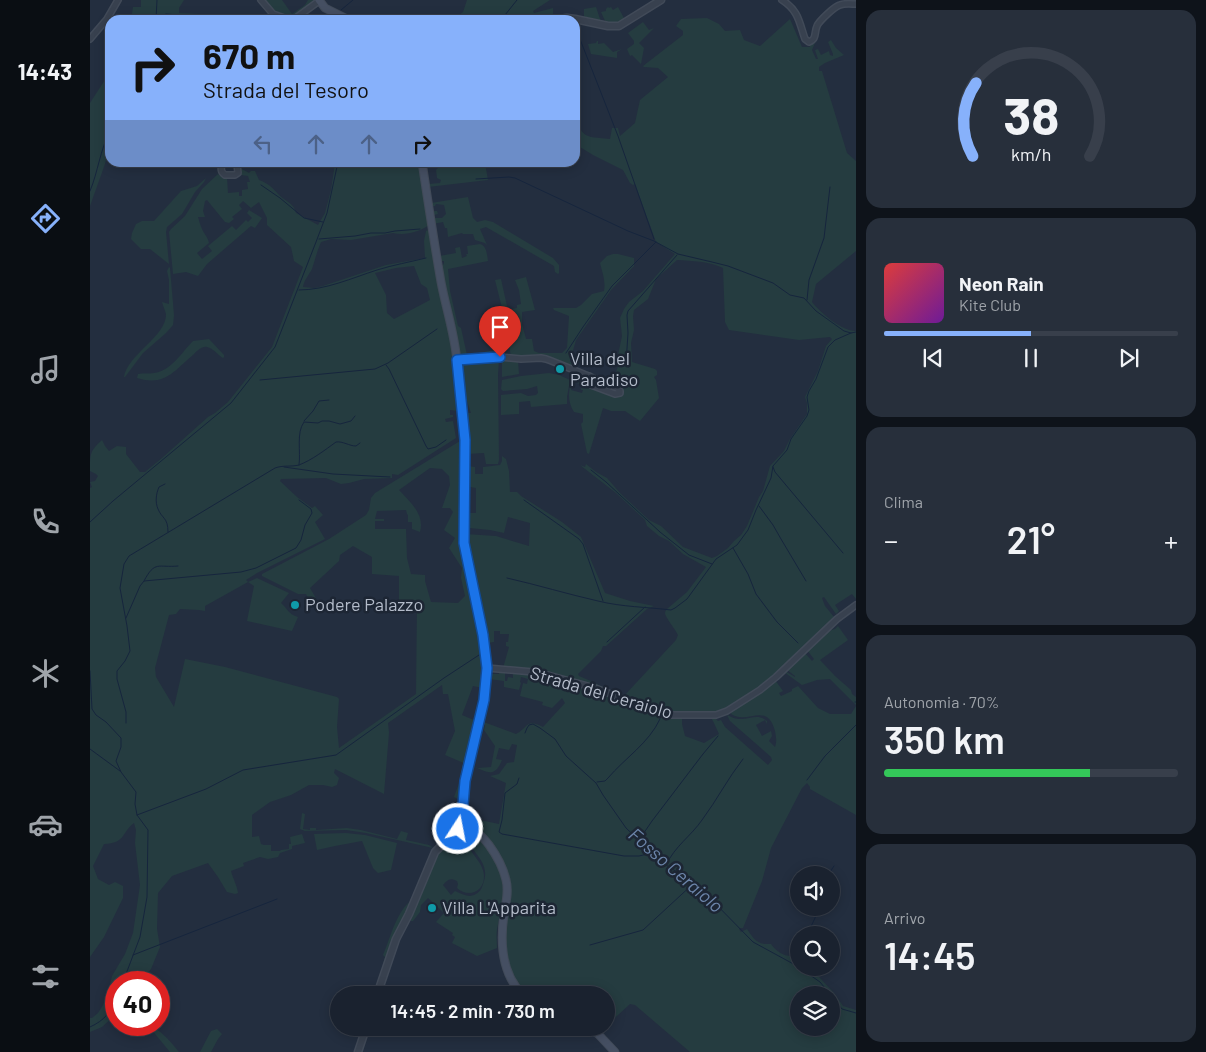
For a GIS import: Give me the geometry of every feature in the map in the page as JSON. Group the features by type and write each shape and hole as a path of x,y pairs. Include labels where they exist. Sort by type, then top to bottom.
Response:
{"main road":[{"path":"319,1 329,11 338,15"},
{"path":"423,167 431,226 457,360 465,440 464,543 483,635 487,668 484,700 465,781 463,805 465,815 489,844 498,859 507,882 508,892 502,930 502,952 511,980 516,986"},
{"path":"600,1036 615,1052"}],"street":[{"path":"109,15 118,0"},
{"path":"261,0 276,15"},
{"path":"580,20 608,26 620,26 661,0"},
{"path":"782,0 795,11 805,39 809,42 814,39 818,23 838,5 856,4"},
{"path":"298,15 319,1"},
{"path":"90,39 105,21"},
{"path":"221,167 222,173 225,176 238,173 237,167"},
{"path":"457,360 500,357 541,358 572,368 617,388 620,393 615,394 590,385 589,376"},
{"name":"Strada del Ceraiolo","path":"487,668 544,674 595,688 665,716 716,715 727,711 760,690 837,619 856,605"},
{"path":"380,986 396,939 409,914 435,852 456,832 461,819 465,815"},
{"path":"358,1052 363,1036"}],"green space":[{"path":"141,0 184,0 179,8 179,13 200,15 132,15 133,7 141,7"},
{"path":"262,0 282,0 292,14 305,5 308,0 314,0 297,15 279,15"},
{"path":"467,0 550,0 533,11 534,13 553,8 553,15 459,15 463,12"},
{"path":"596,7 601,22 584,18 584,9"},
{"path":"608,7 611,7 613,10 618,7 625,20 619,24 606,23 601,12 606,11"},
{"path":"707,18 719,24 725,31 740,30 744,40 760,46 790,19 802,47 810,47 809,44 813,44 817,36 812,50 816,59 818,59 815,50 818,49 821,55 829,51 830,55 833,56 828,42 831,40 844,55 825,63 819,67 819,71 822,71 847,153 856,161 856,251 816,284 812,302 838,325 856,331 856,599 852,594 835,605 839,611 836,614 824,597 822,598 825,606 834,617 833,620 827,628 760,689 725,710 716,713 667,714 623,697 676,640 678,635 665,612 687,592 706,567 683,554 669,541 659,536 616,493 580,465 585,467 586,464 607,478 649,520 661,526 683,547 712,558 717,556 741,535 747,526 763,491 770,466 784,451 807,414 805,397 818,371 826,346 832,339 830,337 799,340 729,330 725,322 723,268 706,263 677,260 656,279 648,299 634,310 633,316 632,362 657,371 657,375 654,377 659,398 640,421 625,411 611,411 603,408 589,454 587,453 581,424 583,422 583,414 574,412 570,402 571,383 573,382 571,390 582,393 582,385 577,383 585,377 588,378 589,386 615,396 621,394 621,391 587,374 587,371 612,382 619,364 618,355 622,336 620,318 624,309 629,302 643,291 675,254 656,242 635,184 630,183 623,170 580,147 580,126 583,133 590,137 610,139 612,128 618,128 620,136 635,123 640,100 668,77 658,68 643,66 683,35 683,31 676,26 681,19"},
{"path":"643,22 649,30 654,28 639,43 644,48 641,64 632,55 630,56 627,49 634,44 628,33"},
{"path":"597,41 598,44 604,43 613,52 622,49 617,52 617,58 591,54 588,44 596,43"},
{"path":"105,80 105,164 90,206 90,103"},
{"path":"334,167 422,167 429,225 421,230 407,234 393,233 351,240 331,239 321,242 312,269 303,287 314,288 323,286 386,265 425,258 424,241 426,231 430,229 433,256 448,323 458,391 459,411 450,410 450,415 453,415 453,417 445,419 446,422 453,421 456,438 398,475 392,474 392,478 364,479 341,484 326,478 281,479 280,481 297,497 312,508 315,506 323,515 315,522 325,539 257,573 246,580 248,582 205,606 205,611 180,609 176,614 169,615 155,668 156,677 174,707 185,659 225,667 337,697 339,699 337,727 339,748 416,694 417,603 399,601 399,576 372,574 372,557 353,546 340,555 339,561 310,588 317,600 308,598 306,594 298,594 262,576 262,574 329,539 366,515 371,498 375,493 460,441 460,445 462,445 460,511 484,654 483,688 473,686 462,715 476,721 460,800 454,797 466,764 445,755 455,731 448,694 443,694 442,685 388,723 389,733 384,794 335,769 334,773 339,778 337,785 332,787 309,785 291,795 270,802 252,815 252,837 259,836 261,844 271,845 271,851 289,849 289,844 291,844 290,837 302,834 305,843 292,846 292,849 280,853 278,857 268,859 260,857 243,863 244,866 231,871 237,887 238,893 235,894 227,892 208,863 172,876 158,893 157,929 160,947 151,969 149,971 115,971 125,954 133,933 140,885 134,823 120,840 104,844 93,866 98,879 109,885 115,882 123,886 123,898 104,937 90,957 90,488 92,487 90,482 95,481 98,476 90,471 91,456 95,447 102,440 109,451 117,446 126,447 126,454 140,472 145,472 228,402 272,347 303,267 294,261 291,247 267,225 267,218 259,202 251,208 243,201 239,205 242,209 232,217 234,219 229,223 225,222 207,200 205,201 203,211 205,217 198,217 209,243 197,253 202,259 212,251 208,246 232,226 236,230 246,220 248,222 252,218 247,213 249,210 262,218 255,228 251,226 207,264 198,276 186,272 173,274 169,232 185,216 202,189 218,174 223,178 227,178 228,193 239,192 239,196 242,196 242,190 248,189 247,182 250,182 248,176 241,175 240,168 249,173 255,171 259,180 270,186 291,204 296,213 318,225 325,213","holes":["414,266 421,284 427,288 430,300 394,319 387,313 386,295 375,273","430,468 442,469 449,476 450,485 442,508 450,508 453,512 444,530 455,538 449,548 462,568 461,578 465,596 458,603 431,602 425,575 411,574 407,558 406,529 375,529 375,521 384,521 384,519 375,519 377,511 406,510 408,522 412,522 412,529 420,532 420,520 416,509 399,490"]},
{"path":"486,167 488,180 428,187 428,184 440,183 441,180 437,178 436,170 438,168"},
{"path":"206,178 182,214 167,227 169,264 150,249 141,249 131,239 136,224 142,221 154,221 181,191 197,186"},
{"path":"468,197 473,218 477,222 485,220 493,222 553,258 559,265 559,273 555,272 554,266 486,227 480,229 487,245 475,240 473,234 462,233 448,237 447,228 445,228 443,222 433,224 434,218 442,218 446,214 444,205 436,204 432,206 433,211 437,211 438,214 432,214 431,203"},
{"path":"480,244 485,249 488,261 448,269 450,291 458,326 461,328 467,355 506,348 503,352 492,356 461,359 441,266 444,261 440,261 439,256 456,253 455,248 460,247 462,258 468,254 467,246"},
{"path":"613,254 634,258 634,266 611,290 576,340 570,361 584,372 546,358 511,356 508,329 511,310 521,304 515,280 526,277 535,310 522,312 522,324 526,339 532,339 534,351 539,353 562,353 567,348 569,316 553,308 576,308 592,294 604,291 604,280 600,263 607,256"},
{"path":"169,267 174,315 173,325 143,353 124,377 132,361 154,338 165,322 166,314 162,302 169,304 167,271"},
{"path":"501,279 509,315 506,324 495,280"},
{"path":"209,339 224,355 223,358 211,349 203,347 175,371 162,379 147,380 137,378 138,374 160,372 166,369 193,341"},
{"path":"499,359 499,460 498,464 486,464 484,453 467,454 466,413 471,413 463,393 461,363"},
{"path":"502,360 518,361 519,374 502,377"},
{"path":"549,373 570,380 567,404 531,407 530,401 519,402 519,414 501,415 501,395 521,393 528,396 538,393 537,386 527,389 503,391 501,389 502,380"},
{"path":"502,456 506,459 509,471 510,492 517,492 581,537 605,593 654,606 647,609 606,646 603,646 601,651 578,674 613,692 596,686 503,668 509,647 506,646 506,642 508,642 509,634 500,634 500,631 494,631 494,642 487,643 465,534 496,536 529,546 530,523 508,517 504,533 470,528 470,513 476,513 476,488 465,486 467,466 475,467 475,474 483,474 483,467 500,465"},
{"path":"257,578 289,593 281,603 290,613 298,617 292,631 247,621 254,586 248,582"},
{"path":"838,626 848,640 820,660 851,690 852,694 856,697 856,705 830,679 817,680 802,685 784,672 795,677 786,669 804,652 812,661 814,659 807,650 828,631"},
{"path":"489,670 491,670 491,674 499,674 499,670 505,671 505,681 507,681 508,677 513,678 513,671 533,673 595,690 663,717 682,718 685,736 704,743 719,734 711,718 715,718 718,721 721,720 725,727 768,765 772,760 771,757 730,721 727,715 737,719 760,717 767,721 767,724 765,720 756,725 762,736 771,731 772,736 769,741 775,747 775,731 772,722 767,717 756,715 737,717 731,714 733,709 762,692 775,680 783,691 779,693 781,696 798,686 818,708 830,714 851,714 856,706 856,815 810,789 807,783 802,788 771,848 762,881 743,928 739,929 741,932 747,929 756,941 771,944 778,951 790,956 790,976 818,976 827,986 790,986 790,1036 840,1036 840,1002 843,1006 856,1010 856,1052 690,1052 635,1005 630,1004 615,1018 615,986 519,986 513,979 505,954 504,936 509,901 492,845 467,815 499,824 506,783 490,776 499,774 507,763 514,762 517,745 512,744 509,750 499,748 496,759 502,760 493,772 485,771 470,765 478,768 491,767 495,746 484,730 485,725 480,723 481,721 516,734 530,723 543,727 565,703 562,698 552,708 542,705 543,702 520,696 523,683 527,684 528,679 521,677 519,690 504,687 504,681 489,679"},
{"path":"302,813 305,814 303,829 347,828 397,839 401,831 408,833 406,840 429,845 433,848 346,830 305,831 300,829"},
{"path":"471,829 484,844 499,869 503,888 503,902 497,931 497,948 477,956 452,943 455,937 452,935 453,933 436,922 444,913 428,898 421,905 420,912 411,921 435,855 459,831 463,834 469,848 482,867 484,881 485,871 483,864 472,847 467,833","holes":["449,880 455,880 458,884 457,888 466,893 475,892 484,881 476,894 470,896 455,891 451,895 443,885"]},
{"path":"346,833 365,835 397,843 391,870 378,873 373,868 362,841 317,850 314,834"},
{"path":"413,899 393,939 379,980 385,957 383,955 398,917"},
{"path":"105,1000 105,1024 90,1032 90,1018 98,1013"},
{"path":"217,1029 222,1034 211,1052 200,1052 211,1031"},
{"path":"157,1036 164,1036 179,1052 170,1052"}],"waterway":[{"path":"156,15 157,0"},
{"path":"341,10 353,0"},
{"path":"505,15 517,0"},
{"path":"164,15 179,15"},
{"path":"580,39 618,136 654,239"},
{"path":"90,191 105,144"},
{"path":"90,522 231,403 275,347 327,213 337,167"},
{"path":"476,179 515,178 628,231 654,241 678,254 728,266 773,283 790,295 804,298 816,311 844,331 856,332"},
{"path":"261,185 304,218 323,222"},
{"path":"807,300 809,280 824,238 830,187"},
{"path":"319,239 420,229"},
{"path":"566,353 612,286 656,242"},
{"path":"628,367 626,364 628,311 677,255"},
{"path":"299,290 329,286 383,268 426,258"},
{"path":"260,380 375,369 388,363 437,329"},
{"path":"507,578 607,603 671,610 675,608 687,599 716,559 737,545 748,530 771,478 773,466 787,450 791,439 807,416 809,410 807,397 828,347 835,340 851,333"},
{"path":"386,365 428,449 436,447 446,440"},
{"path":"304,421 319,401 329,400"},
{"path":"299,465 299,437 304,422 318,423 329,421 340,424 351,421 355,416"},
{"path":"126,723 126,712 117,679 117,671 130,651 120,588 124,564 129,556 275,468 299,465 314,458 336,442 356,446 360,443"},
{"path":"284,467 333,474 390,477"},
{"path":"773,467 775,472 843,553"},
{"path":"591,470 660,532 689,555 712,564"},
{"path":"165,484 159,487 156,501 158,509 167,523 168,532"},
{"path":"126,618 144,581 241,572 256,568 296,548 312,513 311,509 299,500"},
{"path":"524,500 579,539 583,544 603,601"},
{"path":"759,506 773,525 806,581"},
{"path":"733,548 748,574 756,594 777,622 798,643"},
{"path":"144,581 151,570 158,566 178,566"},
{"path":"607,642 645,607"},
{"path":"137,815 206,789 243,770 336,755 479,655"},
{"path":"90,671 92,709 121,738 121,747 116,761 121,772 136,792 135,804 137,815 148,830 147,897 140,937 127,971"},
{"path":"597,782 605,781 650,736 660,719"},
{"name":"Fosso Ceraiolo","path":"525,733 529,725 533,724 555,739 566,756 596,783 626,828 666,865 705,893 753,942 790,962"},
{"path":"807,780 825,756 856,725"},
{"path":"639,840 718,736"},
{"path":"90,749 120,771"},
{"path":"666,865 674,852 713,805 743,759"},
{"path":"519,778 517,784 505,793 499,832 502,834 624,856 639,856 652,853"},
{"path":"590,945 643,930 694,883"},
{"path":"133,955 277,899"},
{"path":"811,926 816,916"},
{"name":"Fosso Ceraiolo","path":"811,976 820,982 842,1009 856,1013"},
{"path":"90,1027 100,1022 105,1016"}],"place":[{"name":"Villa del Paradiso","path":"560,369"},
{"name":"Podere Palazzo","path":"295,605"},
{"name":"Villa L'Apparita","path":"432,908"}],"route":[{"path":"458,829 461,819 465,815 463,810 465,781 484,700 487,668 483,635 464,548 465,440 457,360 500,357"}]}
